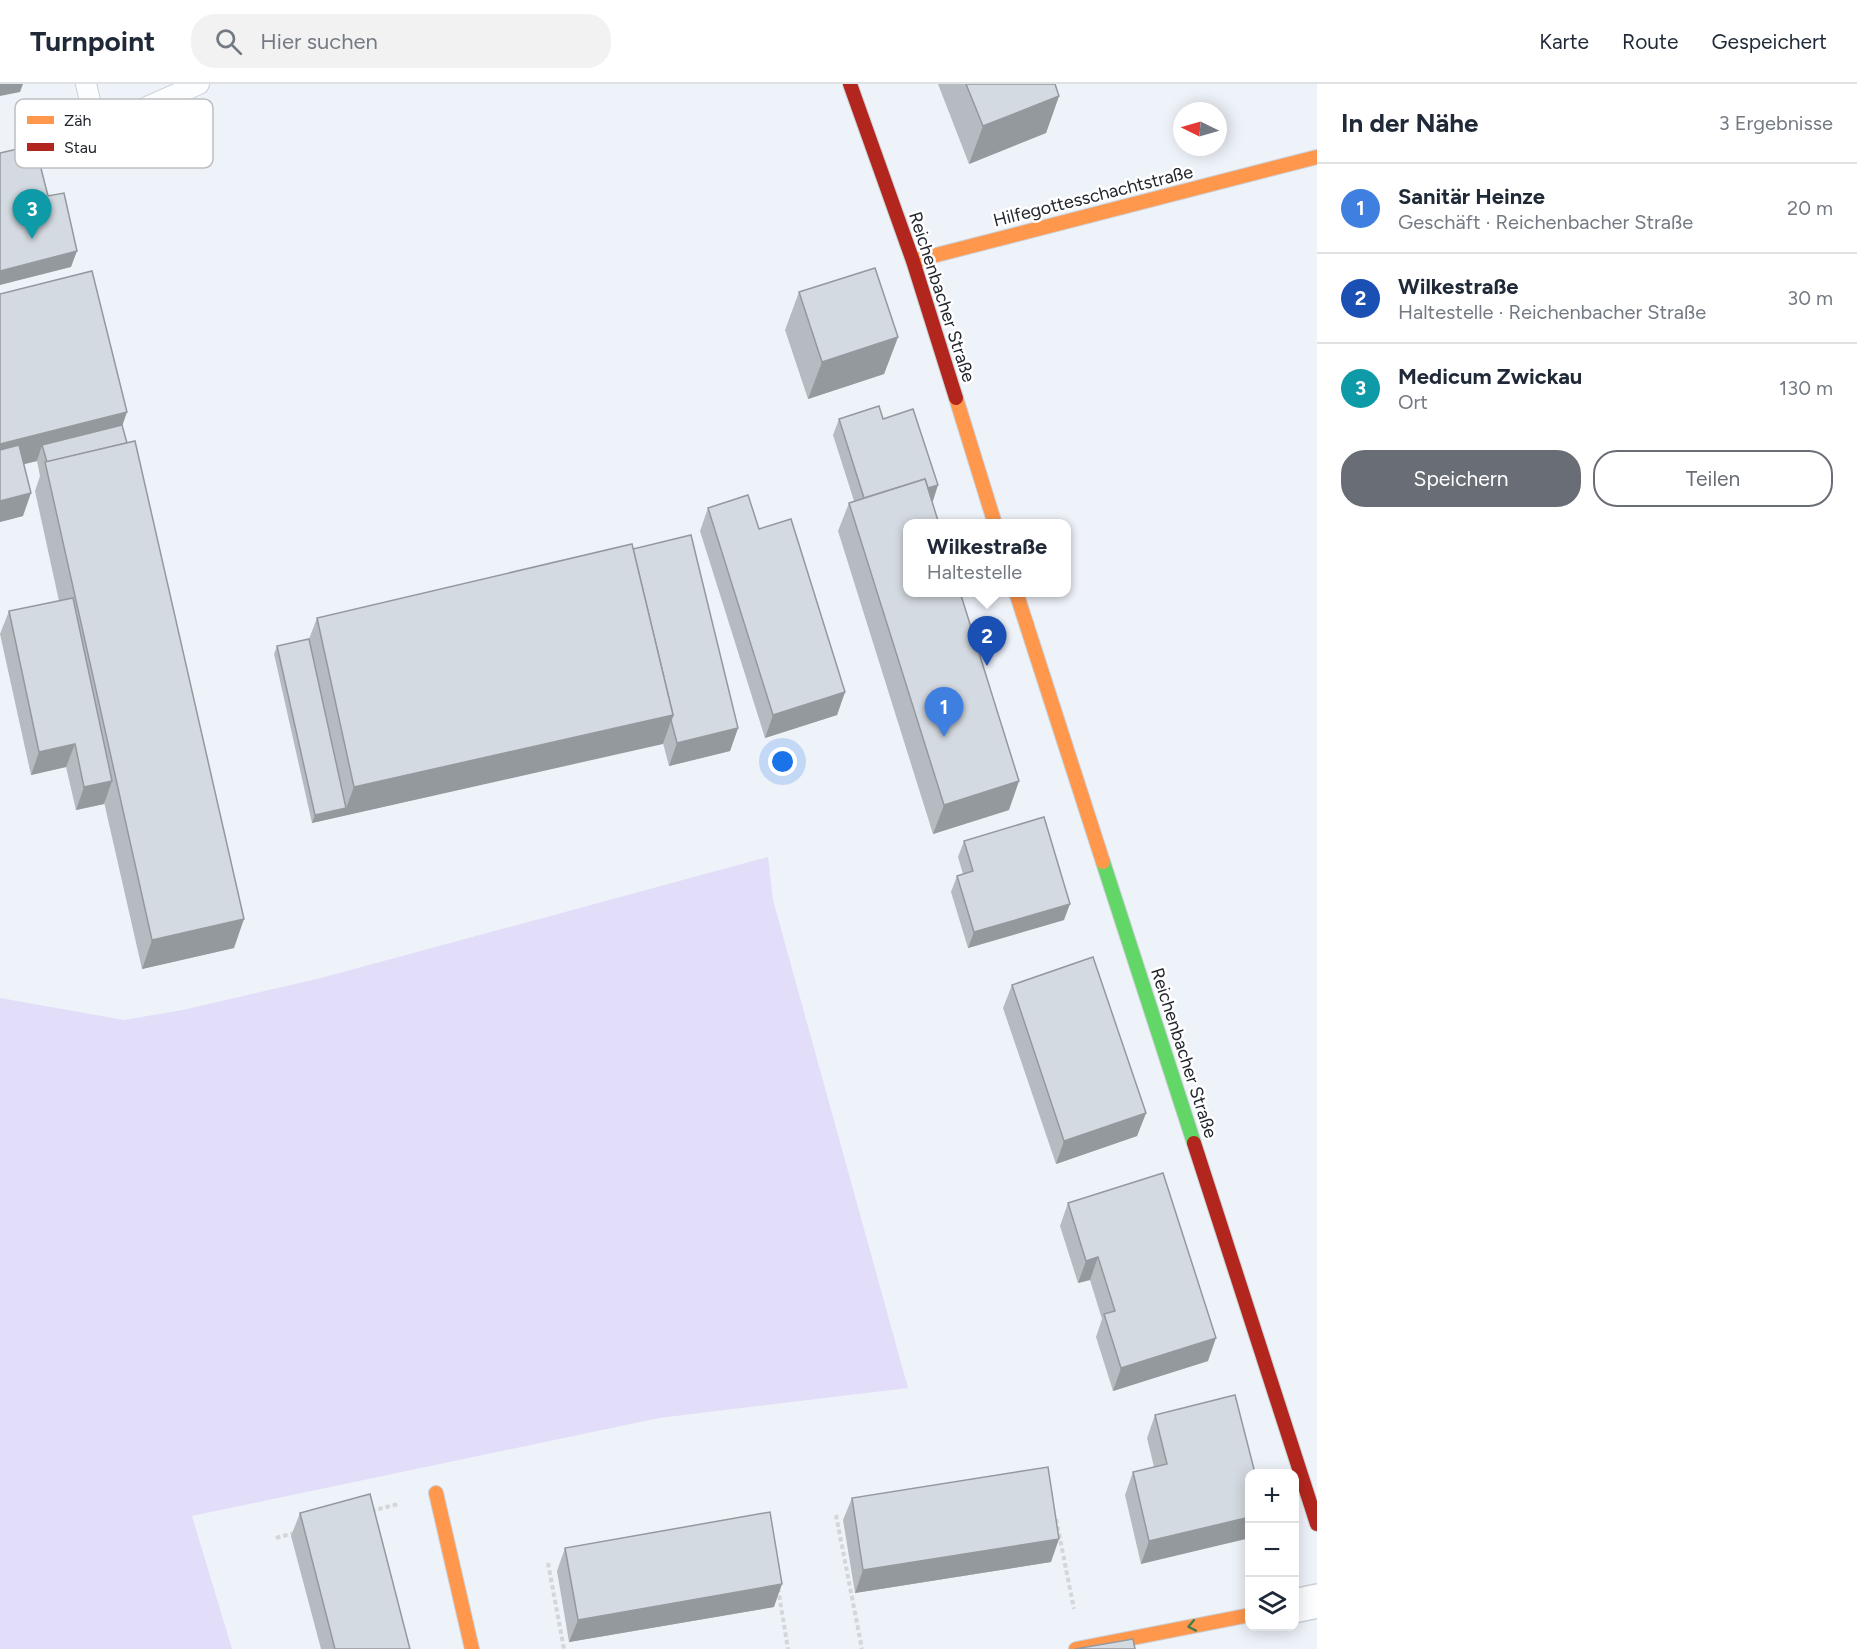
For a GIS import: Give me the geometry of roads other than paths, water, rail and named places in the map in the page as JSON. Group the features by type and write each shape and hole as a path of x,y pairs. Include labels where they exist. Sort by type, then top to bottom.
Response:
{"main road":[{"name":"Reichenbacher Straße","path":"850,84 913,261 993,519"},
{"name":"Hilfegottesschachtstraße","path":"913,261 1317,158"},
{"name":"Reichenbacher Straße","path":"1018,597 1317,1524"},
{"path":"436,1493 472,1649"},
{"path":"1079,1648 1245,1616"}],"street":[{"path":"1299,1605 1317,1601"}],"lane":[{"path":"86,84 90,99"},
{"path":"165,99 199,84"}],"place":[{"name":"Medicum Zwickau","path":"32,239"},
{"name":"Wilkestraße","path":"987,666"},
{"name":"Sanitär Heinze","path":"944,737"}]}
